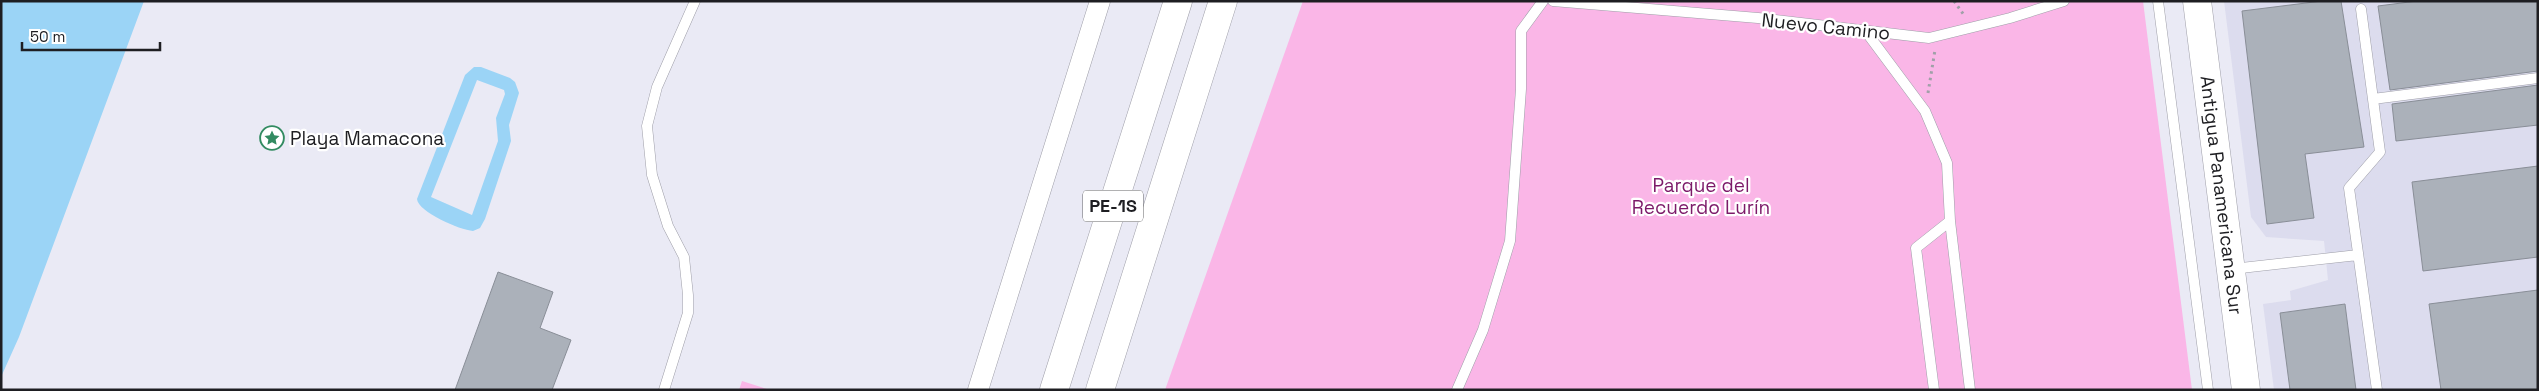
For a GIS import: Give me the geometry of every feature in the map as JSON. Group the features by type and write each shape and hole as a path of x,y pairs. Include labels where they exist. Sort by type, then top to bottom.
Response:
{"main road":[{"name":"PE-1S","path":"1054,390 1178,1"},
{"name":"PE-1S","path":"1100,390 1223,1"},
{"path":"1212,33 1227,1"},
{"name":"Antigua Panamericana Sur","path":"2197,1 2246,390"}],"street":[{"path":"978,390 1100,1"}],"lane":[{"path":"664,390 688,313 688,295 684,257 668,226 652,175 647,126 657,87 695,1"},
{"path":"1458,390 1483,330 1510,242 1521,89 1521,31 1543,1"},
{"name":"Nuevo Camino","path":"1553,1 1864,29 1929,38 2010,18 2064,1"},
{"path":"2158,1 2208,390"},
{"path":"2361,9 2380,152 2349,188 2377,390"},
{"path":"1864,29 1925,111 1947,163 1950,221 1970,390"},
{"path":"2373,99 2538,78"},
{"path":"1934,390 1916,248 1950,221"},
{"path":"2231,270 2358,255"}],"path":[{"path":"1925,111 1936,37"}],"shaded area":[{"path":"2224,1 2538,1 2538,390 2274,390 2263,304 2291,300 2290,291 2328,280 2324,241 2266,237 2251,217"}],"green space":[{"name":"Parque del Recuerdo Lurín","path":"1303,1 2143,1 2192,390 1165,390"},
{"path":"742,381 770,390 739,390"}],"water":[{"path":"1,1 144,1 19,337 1,377"},
{"path":"474,67 481,67 510,78 515,82 519,93 509,125 511,141 485,219 480,228 473,231 440,220 424,209 417,199 465,75","holes":["477,80 504,90 505,94 496,118 498,141 472,215 431,197"]}],"building":[{"path":"2322,1 2341,1 2364,147 2305,154 2314,218 2267,224 2242,11"},
{"path":"2417,1 2538,1 2538,71 2390,90 2378,6"},
{"path":"2538,85 2538,125 2396,141 2392,104"},
{"path":"2538,166 2538,257 2423,271 2412,182"},
{"path":"498,272 553,292 540,328 571,340 552,390 455,390"},
{"path":"2538,290 2538,390 2441,390 2429,304"},
{"path":"2345,304 2356,390 2290,390 2280,313"}],"place":[{"name":"Playa Mamacona","path":"272,138"}]}
